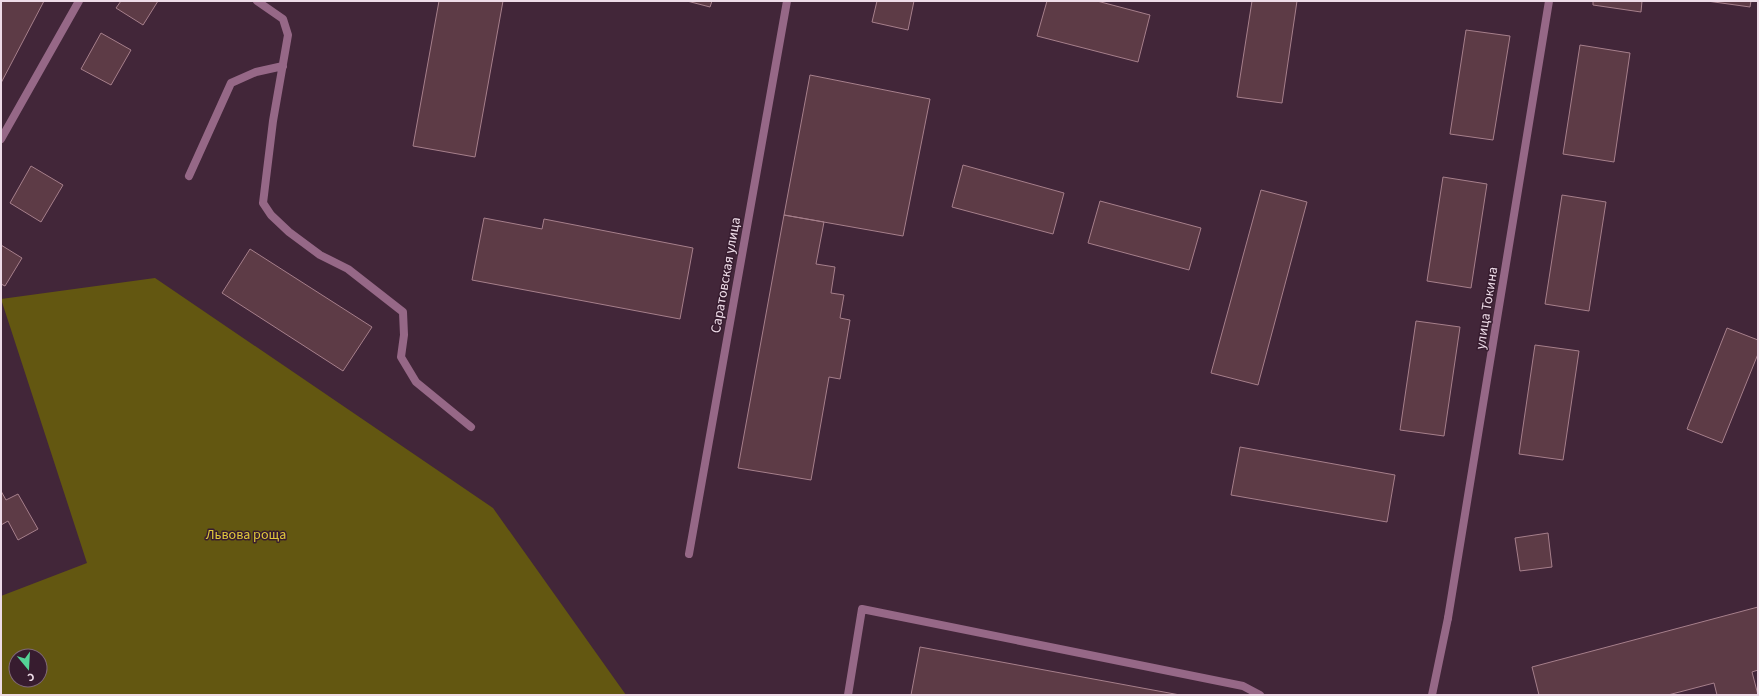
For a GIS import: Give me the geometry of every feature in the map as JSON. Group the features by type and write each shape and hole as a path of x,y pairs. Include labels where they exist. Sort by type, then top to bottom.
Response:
{"street":[{"path":"1,139 79,1"},
{"path":"257,1 283,19 288,35 273,121 263,203 271,216 289,232 320,255 348,269 403,312 404,335 401,357 416,382 471,427"},
{"name":"Саратовская улица","path":"689,554 787,1"},
{"name":"улица Токина","path":"1432,695 1448,618 1549,1"},
{"path":"189,176 231,83 256,72 283,66"},
{"path":"848,695 862,609 1243,686 1260,695"}],"green space":[{"name":"Львова роща","path":"155,278 493,508 626,695 1,695 1,596 87,563 1,299"}],"building":[{"path":"1,1 44,1 1,83"},
{"path":"121,1 158,1 143,25 116,8"},
{"path":"439,1 503,1 475,157 413,146"},
{"path":"687,1 712,1 710,7"},
{"path":"877,1 914,1 908,30 872,22"},
{"path":"1047,1 1097,1 1150,15 1138,62 1037,36"},
{"path":"1252,1 1297,1 1282,103 1237,97"},
{"path":"1593,1 1642,1 1641,12 1593,5"},
{"path":"1707,1 1751,1 1750,7"},
{"path":"1466,30 1510,36 1493,140 1450,134"},
{"path":"101,33 131,50 111,85 81,69"},
{"path":"1580,45 1630,53 1614,162 1563,154"},
{"path":"810,75 930,99 903,236 784,215"},
{"path":"963,165 1064,193 1053,234 952,207"},
{"path":"31,166 63,185 41,222 10,203"},
{"path":"1443,177 1487,184 1471,288 1427,281"},
{"path":"1261,190 1307,202 1258,385 1211,373"},
{"path":"1562,195 1606,202 1589,311 1545,304"},
{"path":"1100,201 1201,228 1189,270 1088,243"},
{"path":"784,215 824,222 816,264 835,267 831,293 844,295 840,318 850,320 840,379 829,377 811,480 738,468"},
{"path":"484,218 542,229 544,219 693,248 680,319 472,280"},
{"path":"1,245 22,258 5,286 1,284"},
{"path":"250,249 372,327 343,371 222,293"},
{"path":"1416,321 1460,327 1444,436 1400,430"},
{"path":"1727,328 1758,340 1758,354 1722,443 1687,429"},
{"path":"1535,345 1579,351 1563,460 1519,454"},
{"path":"1240,447 1395,475 1387,522 1231,495"},
{"path":"1,491 6,500 18,494 38,529 18,540 8,521 1,525"},
{"path":"1548,533 1552,567 1520,571 1515,538"},
{"path":"1758,607 1758,670 1752,672 1758,695 1717,695 1714,683 1668,695 1539,695 1532,667"},
{"path":"920,647 1180,695 911,695"}]}
